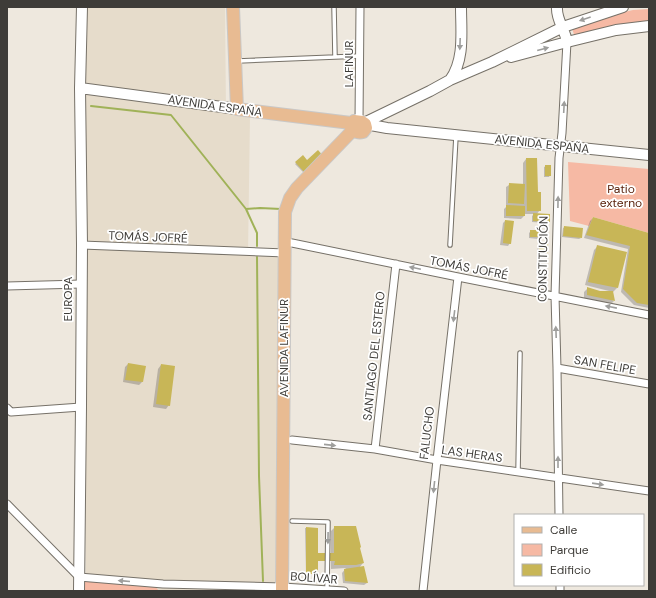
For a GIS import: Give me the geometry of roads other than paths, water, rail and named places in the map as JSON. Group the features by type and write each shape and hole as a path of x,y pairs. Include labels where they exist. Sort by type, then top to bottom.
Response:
{"main road":[{"name":"EUROPA","path":"79,591 82,284 80,88 82,7"},
{"path":"233,7 236,109"},
{"path":"450,80 457,69 460,55 461,7"},
{"name":"CONSTITUCIÓN","path":"557,7 558,19 563,27 568,42"},
{"path":"360,126 450,80 492,62 563,27 623,7"},
{"path":"492,62 616,30 649,26"},
{"name":"AVENIDA ESPAÑA","path":"80,88 360,126 649,155"},
{"name":"AVENIDA LAFINUR","path":"286,589 287,246 293,212 298,198 360,126"},
{"name":"AVENIDA LAFINUR","path":"286,589 292,521 292,440 287,246"}],"street":[{"name":"LAFINUR","path":"360,7 360,126"},
{"name":"CONSTITUCIÓN","path":"559,514 555,296 559,158 568,42"},
{"name":"TOMÁS JOFRÉ","path":"82,245 287,246 396,264 649,315"},
{"name":"SANTIAGO DEL ESTERO","path":"375,449 396,264"},
{"name":"FALUCHO","path":"423,591 458,277"},
{"path":"7,286 82,284"},
{"name":"SAN FELIPE","path":"557,368 649,384"},
{"path":"7,408 11,412 81,408"},
{"name":"LAS HERAS","path":"292,440 375,449 437,460 649,491"},
{"path":"7,504 79,577"},
{"name":"BOLÍVAR","path":"79,577 163,588 344,591"}],"lane":[{"path":"334,7 335,57"},
{"path":"235,62 360,56"},
{"path":"450,245 456,135"},
{"path":"518,472 520,353"},
{"path":"292,521 328,522 327,590"}],"waterway":[{"path":"91,106 171,115 246,209 257,233 257,246"},
{"path":"246,209 281,209"},
{"path":"257,257 259,476 263,581"}],"park label":[{"name":"Patio externo","path":"621,196"}]}
